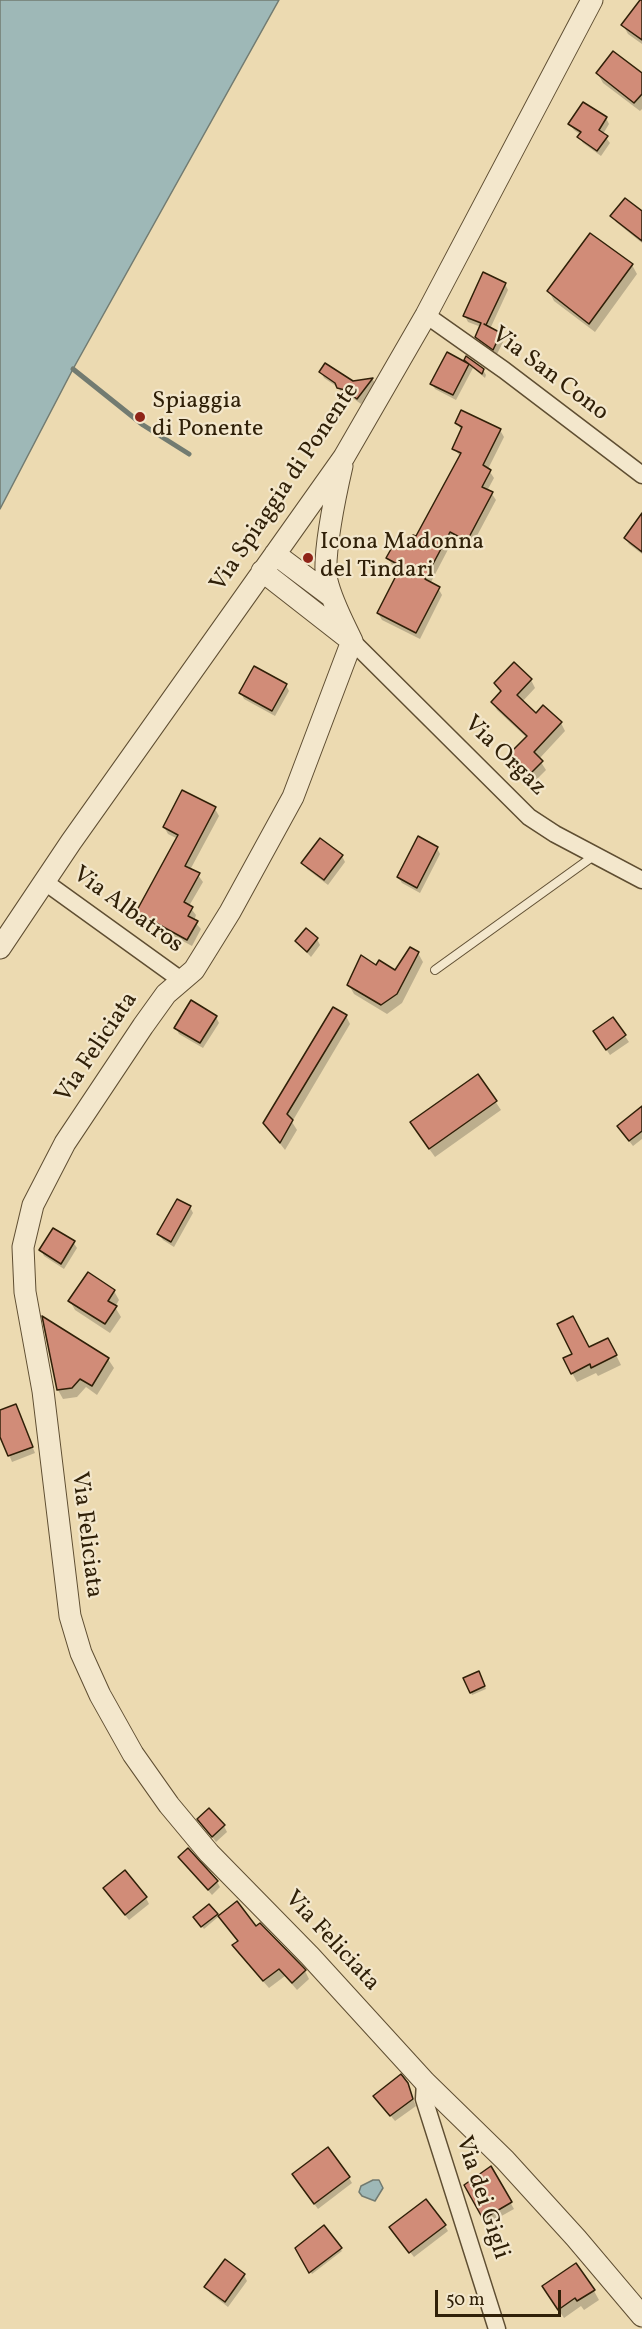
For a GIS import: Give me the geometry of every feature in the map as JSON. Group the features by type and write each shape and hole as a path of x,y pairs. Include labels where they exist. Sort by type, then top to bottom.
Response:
{"street":[{"name":"Via Spiaggia di Ponente","path":"0,948 344,457 426,315 591,0"},
{"name":"Via San Cono","path":"426,315 504,370 642,475"},
{"path":"344,457 336,493 326,578 331,596 352,641"},
{"path":"275,554 331,596"},
{"path":"262,571 352,641"},
{"name":"Via Orgaz","path":"352,641 529,817 555,834 642,880"},
{"name":"Via Feliciata","path":"352,641 293,797 230,912 194,970 166,994 143,1026 65,1143 33,1205 23,1247 25,1292 42,1391 70,1616 81,1653 100,1695 133,1754 169,1805 208,1853 310,1956 425,2082 505,2160 576,2238 642,2316"},
{"name":"Via Albatros","path":"45,882 181,980"},
{"name":"Via dei Gigli","path":"425,2082 424,2100 497,2329"}],"lane":[{"path":"435,970 595,855"}],"water":[{"path":"0,0 279,0 73,369 0,509"},
{"path":"373,2180 379,2180 383,2188 375,2201 362,2196 359,2192 361,2186"}],"building":[{"path":"642,0 642,40 621,25"},
{"path":"613,51 642,73 642,94 634,103 596,73"},
{"path":"583,102 607,117 599,130 608,136 597,151 577,137 581,132 568,124"},
{"path":"625,198 642,211 642,241 610,216"},
{"path":"590,233 633,264 589,324 547,291"},
{"path":"483,272 506,283 486,325 484,324 501,333 493,350 475,337 481,323 463,316"},
{"path":"447,352 469,364 453,395 430,384"},
{"path":"466,356 484,369 482,374 464,360"},
{"path":"325,363 353,381 373,378 357,399 345,390 337,388 335,383 319,372"},
{"path":"461,410 501,429 483,465 491,470 482,487 493,492 467,541 450,532 425,579 440,587 416,633 377,613 401,566 386,558 395,542 407,548 413,535 416,536 461,453 452,449 462,427 455,423"},
{"path":"642,513 642,552 624,538"},
{"path":"514,662 532,679 517,695 536,713 543,705 562,722 534,752 543,761 525,779 505,758 527,736 491,702 501,691 494,683"},
{"path":"254,666 287,684 272,711 239,693"},
{"path":"182,790 216,807 185,866 200,873 184,902 193,907 188,916 198,921 187,940 136,912 178,835 163,827"},
{"path":"418,836 438,847 417,888 397,877"},
{"path":"320,838 343,855 324,880 301,863"},
{"path":"306,928 318,938 307,952 295,941"},
{"path":"410,947 419,952 397,994 381,1005 347,985 361,955 376,965 379,960 395,970"},
{"path":"191,1000 217,1016 200,1043 174,1028"},
{"path":"333,1007 347,1015 287,1114 293,1120 280,1143 263,1123"},
{"path":"613,1017 626,1035 606,1050 593,1031"},
{"path":"478,1074 497,1101 429,1149 410,1122"},
{"path":"642,1106 642,1131 629,1141 617,1126"},
{"path":"177,1199 191,1206 171,1242 157,1234"},
{"path":"53,1228 75,1241 61,1264 39,1250"},
{"path":"88,1272 115,1290 108,1301 117,1306 105,1324 68,1301"},
{"path":"42,1316 109,1358 92,1386 80,1379 72,1388 57,1390"},
{"path":"573,1316 589,1347 608,1338 617,1355 591,1368 590,1364 571,1374 563,1358 572,1354 557,1324"},
{"path":"16,1404 33,1447 8,1456 0,1437 0,1410"},
{"path":"479,1671 485,1686 470,1693 463,1678"},
{"path":"209,1808 225,1825 212,1837 197,1819"},
{"path":"188,1848 218,1881 208,1890 178,1857"},
{"path":"125,1870 147,1897 125,1915 103,1888"},
{"path":"237,1901 256,1926 260,1923 306,1970 292,1983 279,1969 263,1981 232,1945 238,1941 218,1916"},
{"path":"209,1904 218,1914 201,1927 193,1917"},
{"path":"401,2074 408,2083 413,2099 390,2116 373,2096"},
{"path":"328,2147 350,2177 314,2204 292,2174"},
{"path":"491,2166 512,2202 483,2219 464,2185"},
{"path":"426,2199 446,2225 409,2253 389,2227"},
{"path":"324,2225 342,2248 309,2273 295,2248"},
{"path":"225,2259 245,2274 225,2302 204,2287"},
{"path":"576,2263 595,2290 577,2301 575,2298 558,2310 542,2286"}],"waterway":[{"path":"73,369 143,425 189,454"}],"place":[{"name":"Spiaggia di Ponente","path":"140,417"},
{"name":"Icona Madonna del Tindari","path":"308,558"}]}
